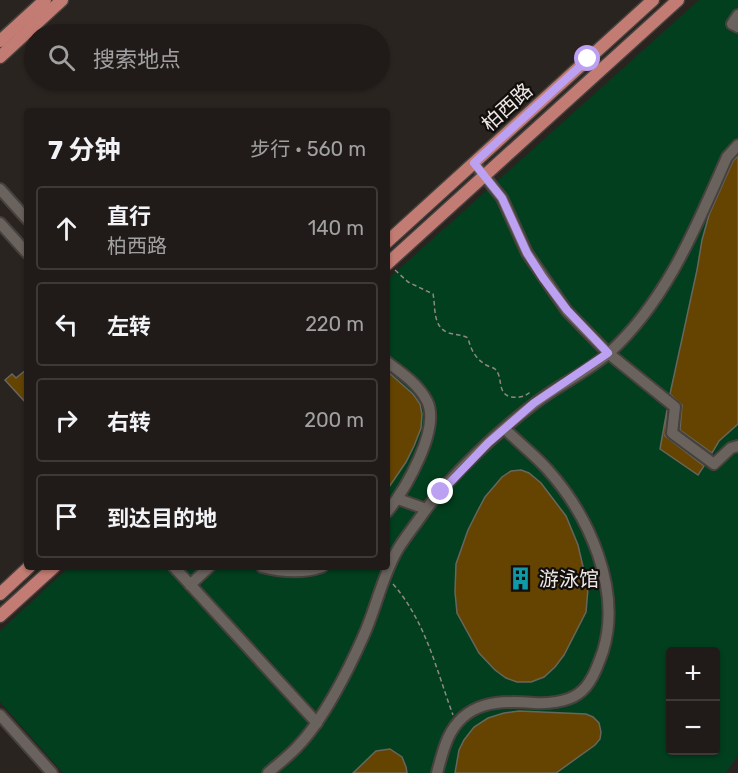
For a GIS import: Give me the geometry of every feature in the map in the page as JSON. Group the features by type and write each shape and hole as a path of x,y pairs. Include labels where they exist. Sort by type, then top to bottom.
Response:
{"main road":[{"path":"0,41 45,0"},
{"path":"36,24 62,0"},
{"name":"柏西路","path":"390,239 653,0"},
{"name":"柏西路","path":"390,261 678,0"},
{"path":"0,57 24,35"},
{"path":"0,594 26,570"},
{"path":"0,616 51,570"}],"street":[{"path":"738,15 732,24 738,27"},
{"path":"390,561 426,509 464,466 534,403 608,353 641,318 663,288 693,234 727,156 738,145"},
{"path":"474,163 502,198 527,253 567,310 608,353 675,407 672,433 681,442 714,464 731,448 738,446"},
{"path":"0,189 24,216"},
{"path":"0,223 24,250"},
{"path":"390,364 416,385 428,403 429,418 421,453 398,499 390,508"},
{"path":"437,773 447,740 456,723 474,710 504,700 548,704 578,694 590,680 605,643 608,612 605,580 585,522 568,494 549,471 505,429"},
{"path":"398,499 426,509"},
{"path":"177,570 317,723"},
{"path":"190,585 206,570"},
{"path":"272,570 299,572 308,570"},
{"path":"268,773 298,746 317,723 363,637 388,570"},
{"path":"0,715 52,773"}],"path":[{"path":"390,265 408,282 433,294 436,323 441,329 468,338 477,358 495,369 499,376 501,390 514,398 524,397 529,393 534,403"},
{"path":"387,576 401,593 418,621 433,654 456,723"}],"green space":[{"path":"699,0 738,0 738,755 726,773 63,773 0,702 0,631 66,570 390,570 390,277"}],"building":[{"path":"738,156 738,424 719,441 712,453 680,430 682,405 670,394 709,215 733,161"},
{"path":"24,371 24,401 5,380 12,374 16,378"},
{"path":"390,374 413,394 420,404 422,414 421,428 406,462 390,486"},
{"path":"667,410 665,436 704,466 698,475 660,449"},
{"name":"游泳馆","path":"521,470 529,473 541,483 566,516 578,545 588,588 586,612 564,655 544,677 531,682 517,682 506,678 479,653 457,613 455,592 456,564 468,530 485,497 502,477 511,471"},
{"path":"519,711 586,714 599,723 600,739 556,773 455,773 459,750 474,727 488,718"},
{"path":"390,749 402,757 407,773 353,773 376,751"}],"place":[{"name":"游泳馆","path":"521,579"}],"route":[{"path":"441,492 488,443 534,403 608,353 567,310 543,278 527,253 502,198 474,163 588,59"}]}
